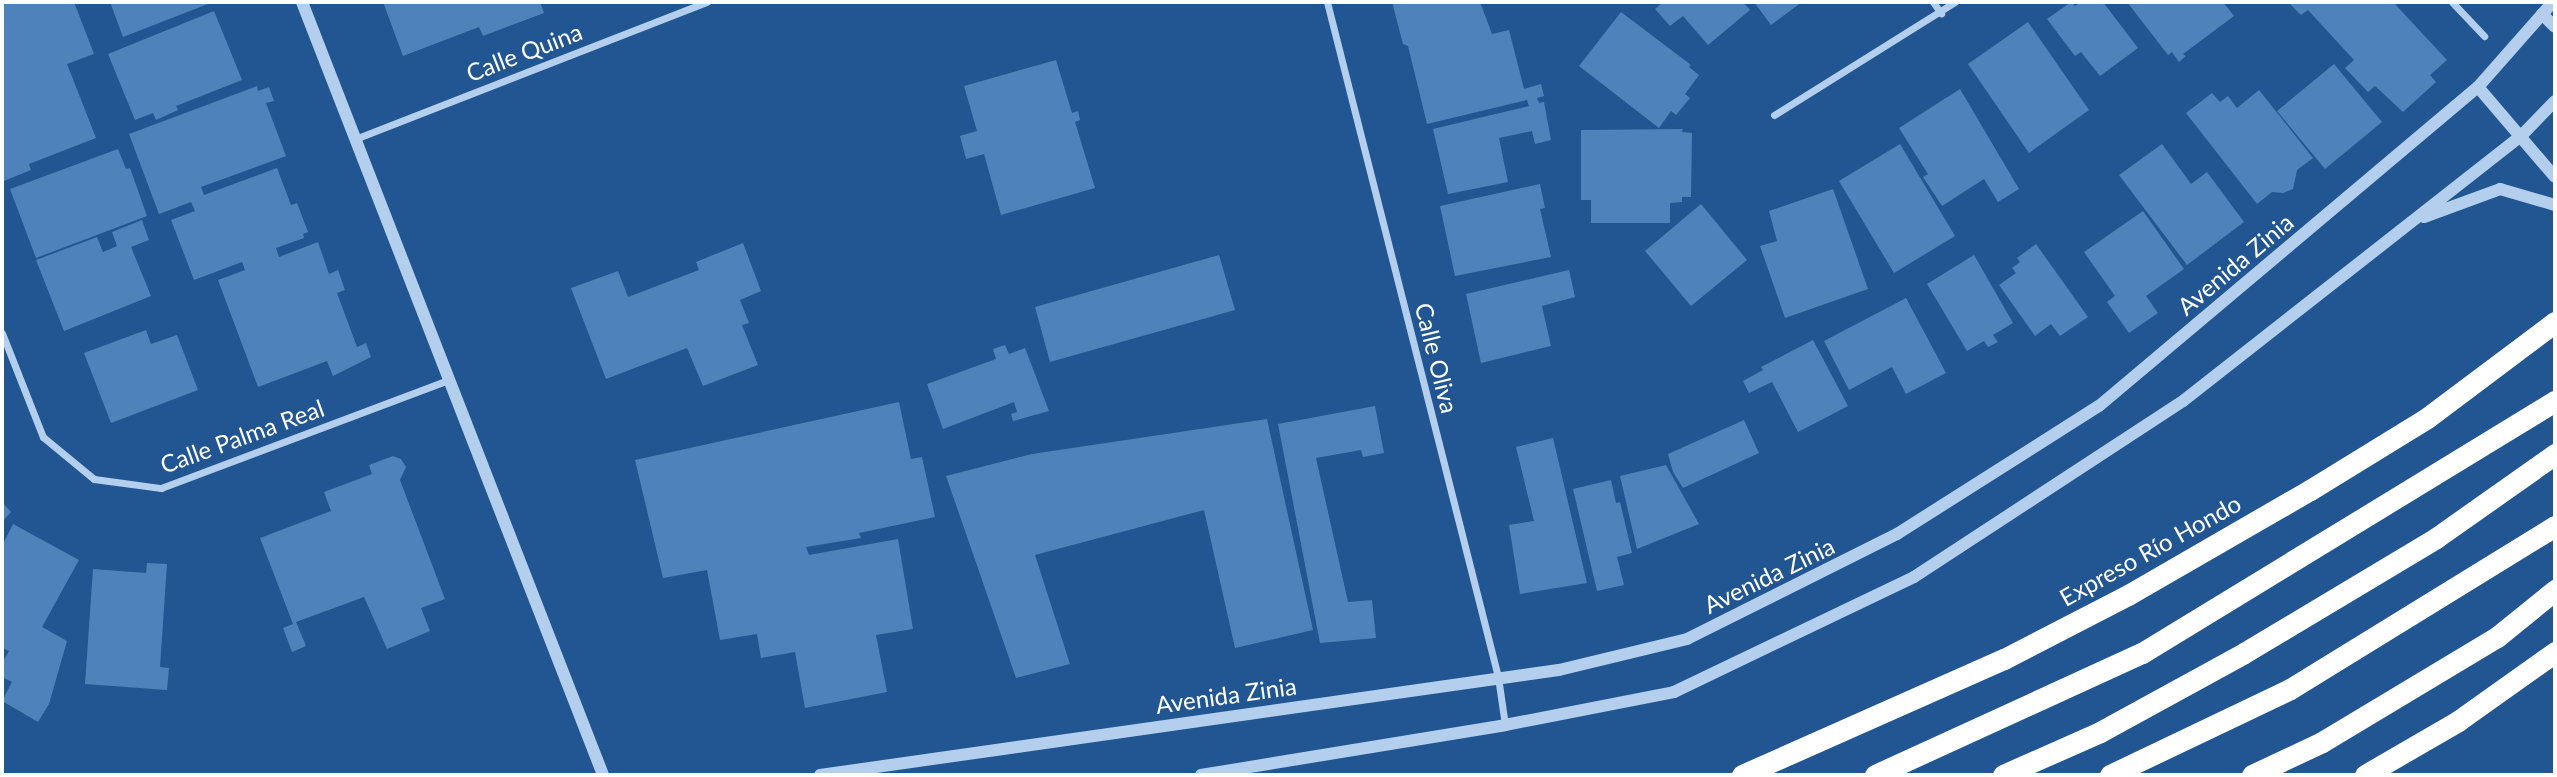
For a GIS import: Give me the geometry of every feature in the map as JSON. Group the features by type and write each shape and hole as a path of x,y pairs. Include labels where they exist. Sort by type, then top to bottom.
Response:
{"highway":[{"name":"Expreso Río Hondo","path":"1742,775 2004,659 2128,595 2310,490 2427,418 2555,322"},
{"path":"1875,775 2142,653 2555,401"},
{"path":"2003,775 2100,733 2244,653 2436,538 2555,454"},
{"path":"2110,775 2290,689 2555,526"},
{"path":"2252,775 2322,742 2497,637 2555,590"},
{"path":"2365,775 2458,721 2555,652"}],"street":[{"path":"302,2 603,775"},
{"name":"Calle Quina","path":"355,139 707,2"},
{"name":"Calle Oliva","path":"1327,2 1498,677 1505,725"},
{"path":"1933,2 1941,13"},
{"path":"1774,115 1955,2"},
{"path":"2452,2 2484,36"},
{"name":"Avenida Zinia","path":"820,775 1559,670 1687,639 1897,534 2099,406 2478,87 2553,2"},
{"path":"2542,14 2555,27"},
{"path":"2478,87 2555,177"},
{"path":"1201,775 1505,725 1674,692 1914,577 2183,401 2521,136 2555,101"},
{"path":"2411,222 2500,189 2555,205"},
{"name":"Calle Palma Real","path":"2,332 43,437 94,479 161,488 449,380"}],"building":[{"path":"74,2 94,54 67,64 96,138 29,164 31,170 4,181 2,3"},
{"path":"110,2 213,2 123,37"},
{"path":"383,2 540,2 544,13 483,36 479,27 403,56"},
{"path":"1392,2 1480,2 1492,34 1509,30 1524,89 1541,84 1544,96 1537,98 1539,103 1544,102 1551,140 1535,144 1532,131 1499,138 1508,182 1448,194 1433,129 1529,106 1527,100 1427,124 1408,46 1403,44"},
{"path":"1663,2 1743,2 1750,10 1708,45 1683,16 1670,26 1655,9"},
{"path":"1754,2 1802,2 1771,25"},
{"path":"2071,2 2075,6 2081,2 2103,2 2138,48 2100,76 2081,52 2075,56 2047,19"},
{"path":"2127,2 2223,2 2234,16 2183,54 2186,56 2179,62 2172,52 2168,55"},
{"path":"2288,2 2393,2 2447,60 2430,75 2436,82 2403,112 2375,86 2368,92 2345,68 2354,60 2308,10 2301,15"},
{"path":"214,11 242,80 176,106 178,110 156,120 153,113 135,120 108,54"},
{"path":"1621,12 1691,65 1689,67 1699,75 1685,94 1690,98 1676,115 1671,111 1659,128 1579,66"},
{"path":"2028,22 2089,110 2029,153 1968,64"},
{"path":"1056,60 1072,113 1078,111 1080,120 1075,122 1095,188 1001,215 984,154 966,159 960,136 977,131 964,86"},
{"path":"2334,64 2382,122 2325,169 2277,111"},
{"path":"257,86 258,91 269,87 274,101 266,103 286,156 201,187 204,195 277,168 291,205 297,203 308,232 303,234 304,238 276,248 279,257 318,242 329,274 338,270 345,290 337,293 357,347 366,343 371,357 333,376 327,361 258,387 218,280 245,270 242,262 194,280 171,220 195,211 191,202 159,214 129,134"},
{"path":"1960,89 2019,189 1998,202 1984,179 1942,206 1923,177 1928,174 1899,128"},
{"path":"2259,90 2313,158 2297,170 2293,189 2283,193 2272,192 2257,204 2186,113 2212,93 2220,102 2228,96 2237,108"},
{"path":"1683,129 1682,132 1692,133 1691,197 1682,197 1682,202 1670,203 1670,223 1591,223 1591,200 1581,200 1581,130"},
{"path":"1900,144 1955,236 1894,273 1839,181"},
{"path":"2162,144 2191,184 2207,172 2244,222 2187,265 2119,175"},
{"path":"118,149 126,169 130,168 147,216 36,258 10,189"},
{"path":"1540,184 1545,208 1540,209 1551,257 1455,276 1440,206"},
{"path":"1833,189 1868,289 1785,318 1760,246 1777,241 1769,211"},
{"path":"1701,204 1747,260 1691,306 1645,251"},
{"path":"2143,211 2184,269 2146,296 2158,313 2129,333 2107,302 2115,296 2084,252"},
{"path":"142,220 149,240 131,247 151,296 64,331 36,260 97,237 103,252 117,246 112,232"},
{"path":"743,243 761,291 740,300 749,323 742,325 758,365 703,386 687,348 606,379 571,288 618,271 628,297 699,270 696,262"},
{"path":"2036,244 2088,317 2060,336 2051,324 2035,336 1999,285 2016,273 2012,268 2020,262 2017,258"},
{"path":"1219,255 1235,310 1050,362 1035,307"},
{"path":"1974,255 2013,323 1993,335 1998,342 1988,347 1984,341 1967,351 1927,284"},
{"path":"1569,270 1575,297 1542,306 1551,346 1481,363 1466,294"},
{"path":"1906,298 1946,373 1906,394 1892,367 1849,390 1824,341"},
{"path":"146,330 151,344 177,335 198,390 111,423 84,353"},
{"path":"1813,340 1848,406 1798,432 1772,382 1749,393 1743,381 1763,370 1761,367"},
{"path":"1005,345 1009,354 1025,348 1049,411 1013,421 1011,414 1017,412 1014,402 943,429 927,384 996,359 993,349"},
{"path":"899,402 911,459 922,457 935,517 859,533 861,538 806,547 809,555 898,539 913,629 876,635 887,692 805,708 795,652 761,658 757,634 720,640 707,570 663,578 635,460"},
{"path":"1375,406 1384,453 1363,457 1361,450 1316,458 1348,602 1372,600 1376,638 1320,643 1278,424"},
{"path":"1267,419 1313,630 1235,648 1204,510 1035,555 1070,664 1016,678 946,476 1032,454"},
{"path":"1744,420 1759,453 1683,488 1673,472 1668,454"},
{"path":"1553,438 1587,583 1520,594 1509,525 1534,521 1516,447"},
{"path":"393,456 401,459 406,467 400,480 445,599 421,608 430,631 387,649 364,597 296,622 306,646 292,652 283,628 293,624 260,538 331,511 324,492 372,474 369,465"},
{"path":"1666,465 1699,524 1637,549 1620,476"},
{"path":"1611,480 1616,503 1620,502 1632,553 1617,557 1624,585 1597,591 1573,489"},
{"path":"2,502 11,512 2,522"},
{"path":"13,524 79,560 42,627 67,641 49,704 38,722 2,701 12,682 2,677 2,663 9,651 2,648 2,546"},
{"path":"147,563 167,564 160,667 169,668 167,690 85,684 93,569 146,573"}]}
